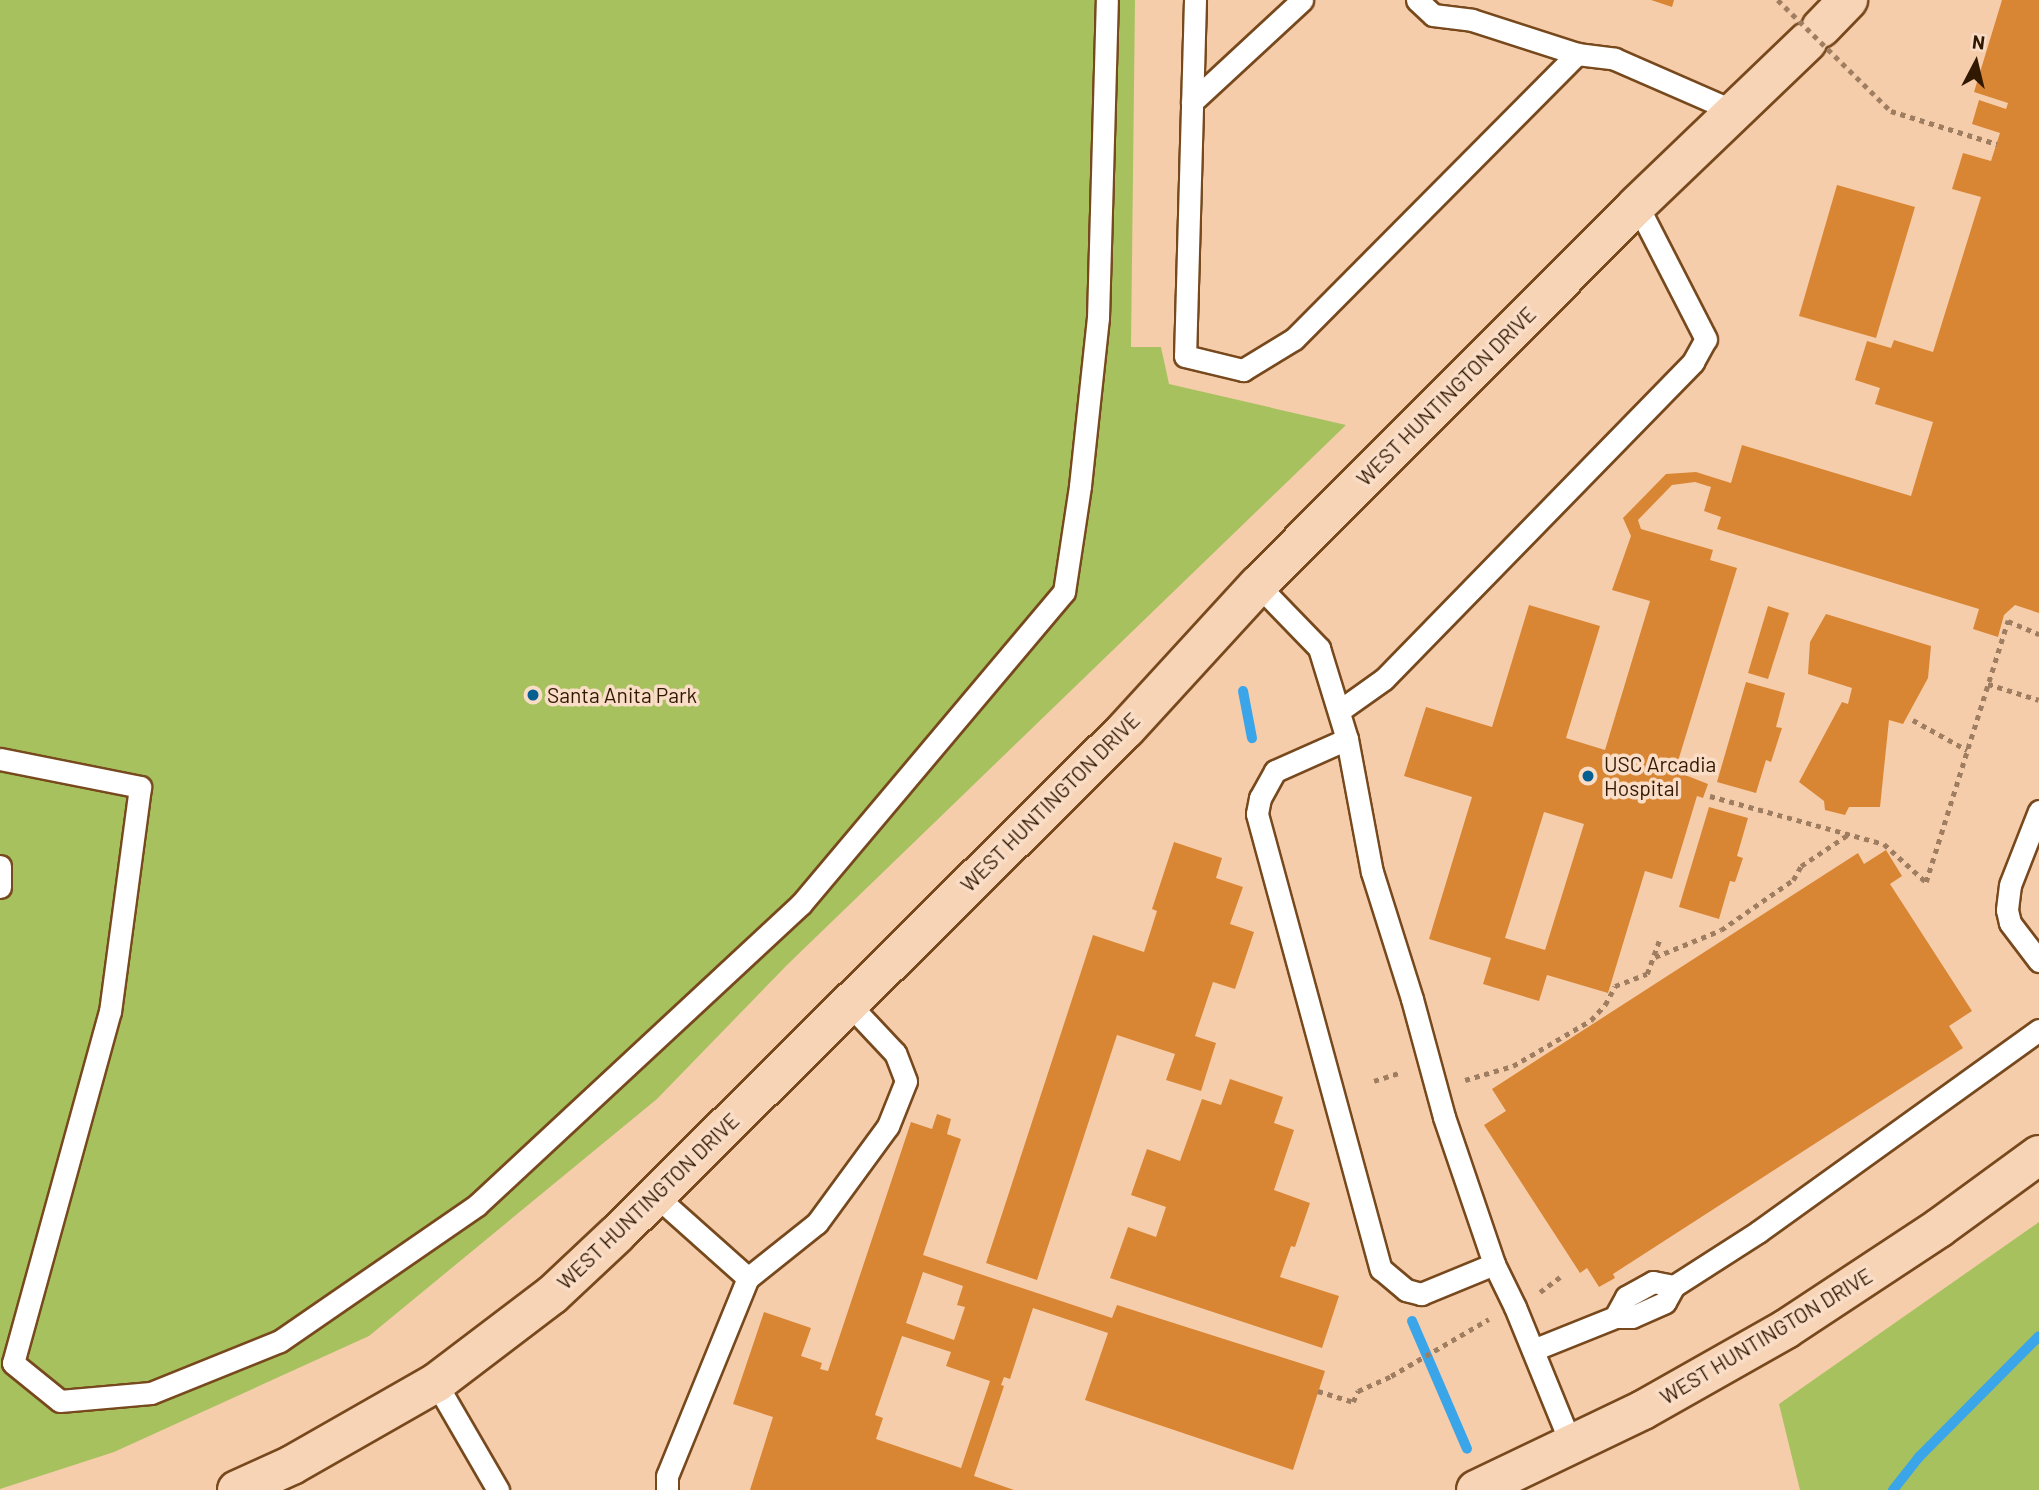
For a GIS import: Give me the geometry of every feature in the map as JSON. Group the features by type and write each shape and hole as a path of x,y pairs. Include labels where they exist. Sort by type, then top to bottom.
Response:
{"main road":[{"name":"WEST HUNTINGTON DRIVE","path":"237,1490 292,1465 436,1383 552,1295 656,1196 1126,729 1258,585 1637,205 1848,0"},
{"name":"WEST HUNTINGTON DRIVE","path":"1476,1490 1643,1410 1786,1329 1939,1228 2039,1155"}],"lane":[{"path":"0,759 140,787 110,1011 13,1363 60,1401 151,1394 280,1341 478,1205 800,905 1063,592 1080,486 1098,318 1107,0"},
{"path":"1195,0 1185,356 1243,370 1294,339 1577,54"},
{"path":"1192,102 1303,0"},
{"path":"1417,0 1433,15 1472,20 1577,54 1615,59 1734,111"},
{"path":"1339,711 1384,679 1693,362 1706,339 1637,205"},
{"path":"1258,585 1319,648 1347,739 1372,872 1412,999 1444,1117 1494,1264 1571,1444"},
{"path":"1347,739 1275,771 1260,798 1257,814 1381,1269 1406,1290 1421,1294 1494,1264"},
{"path":"2039,811 2010,885 2007,910 2010,923 2039,961"},
{"path":"0,866 0,887"},
{"path":"667,1490 667,1476 748,1278 817,1223 887,1126 906,1081 895,1053 848,1003"},
{"path":"1533,1350 1615,1317 1626,1297 1653,1282 1674,1286 1758,1231 2039,1030"},
{"path":"656,1196 748,1278"},
{"path":"436,1383 498,1490"}],"path":[{"path":"1778,0 1891,111 1997,144"},
{"path":"1710,796 1884,844 1926,882 2008,621 2039,634"},
{"path":"1988,684 2039,700"},
{"path":"1913,720 1967,750"},
{"path":"1655,957 1721,930 1793,880 1801,866 1849,834"},
{"path":"1482,1074 1513,1066 1591,1020 1605,1005 1615,986 1647,974 1660,938"},
{"path":"1374,1081 1406,1071"},
{"path":"1534,1297 1560,1277"},
{"path":"1318,1391 1353,1402 1358,1391 1391,1376 1493,1317"}],"green space":[{"name":"Santa Anita Park","path":"0,0 1135,0 1131,347 1161,347 1169,384 1346,425 787,965 657,1099 369,1336 114,1452 0,1489"},
{"path":"2039,1222 2039,1490 1800,1490 1779,1404"}],"building":[{"path":"1651,0 1674,0 1672,7"},
{"path":"2002,0 2039,0 2039,613 2015,605 2004,615 1998,637 1973,629 1979,609 1717,529 1721,517 1704,511 1711,487 1695,482 1672,485 1638,520 1641,529 1713,550 1710,560 1737,568 1675,771 1708,784 1703,798 1697,796 1672,879 1645,871 1608,993 1547,975 1539,1001 1483,984 1491,958 1429,939 1472,797 1404,776 1426,707 1492,727 1529,605 1600,626 1566,738 1605,750 1650,601 1612,590 1631,536 1623,518 1666,474 1696,472 1731,483 1742,445 1911,496 1933,422 1875,404 1880,388 1855,380 1867,341 1891,348 1894,340 1933,352 1981,197 1952,189 1963,153 1991,161 2000,133 1972,124 1979,100 2006,109 2008,103 1974,92","holes":["1544,812 1584,824 1545,950 1505,938"]},
{"path":"1837,185 1915,207 1876,338 1799,316"},
{"path":"1768,606 1789,613 1768,679 1748,673"},
{"path":"1826,614 1931,646 1928,678 1903,724 1889,720 1880,807 1849,807 1845,815 1825,810 1824,801 1799,782 1842,702 1848,704 1852,688 1808,674 1810,642"},
{"path":"1746,682 1785,693 1776,727 1782,728 1771,762 1766,760 1756,793 1717,782"},
{"path":"1709,807 1748,818 1737,856 1743,858 1735,882 1730,881 1719,919 1679,907"},
{"path":"1174,842 1222,858 1216,878 1243,887 1230,924 1254,932 1235,989 1213,982 1195,1036 1216,1043 1201,1091 1166,1080 1175,1054 1117,1035 1037,1280 986,1263 1093,935 1144,952 1157,911 1152,909"},
{"path":"1886,850 1902,876 1890,884 1972,1011 1949,1026 1963,1048 1613,1274 1615,1278 1599,1287 1587,1268 1580,1273 1484,1125 1506,1111 1492,1089 1858,853 1864,864"},
{"path":"1230,1079 1283,1097 1274,1123 1294,1130 1274,1190 1310,1203 1295,1247 1291,1246 1280,1277 1339,1296 1322,1348 1110,1278 1128,1227 1156,1237 1166,1207 1131,1195 1147,1149 1180,1161 1202,1099 1221,1105"},
{"path":"937,1114 951,1119 947,1134 961,1139 923,1255 1112,1318 1117,1305 1325,1371 1293,1470 1085,1400 1108,1333 1033,1308 1010,1379 1004,1377 1001,1385 1004,1386 974,1476 1014,1490 750,1490 773,1417 733,1404 764,1312 811,1328 801,1356 822,1363 820,1369 828,1371 911,1122 932,1129","holes":["923,1272 963,1286 957,1305 965,1307 954,1340 906,1323","902,1336 951,1352 946,1366 990,1381 961,1468 876,1439 883,1418 875,1415"]}],"waterway":[{"path":"1243,691 1252,738"},
{"path":"1412,1321 1467,1449"},
{"path":"1893,1490 1919,1457 2039,1336"}],"place":[{"name":"Santa Anita Park","path":"533,695"},
{"name":"USC Arcadia Hospital","path":"1588,776"}]}
